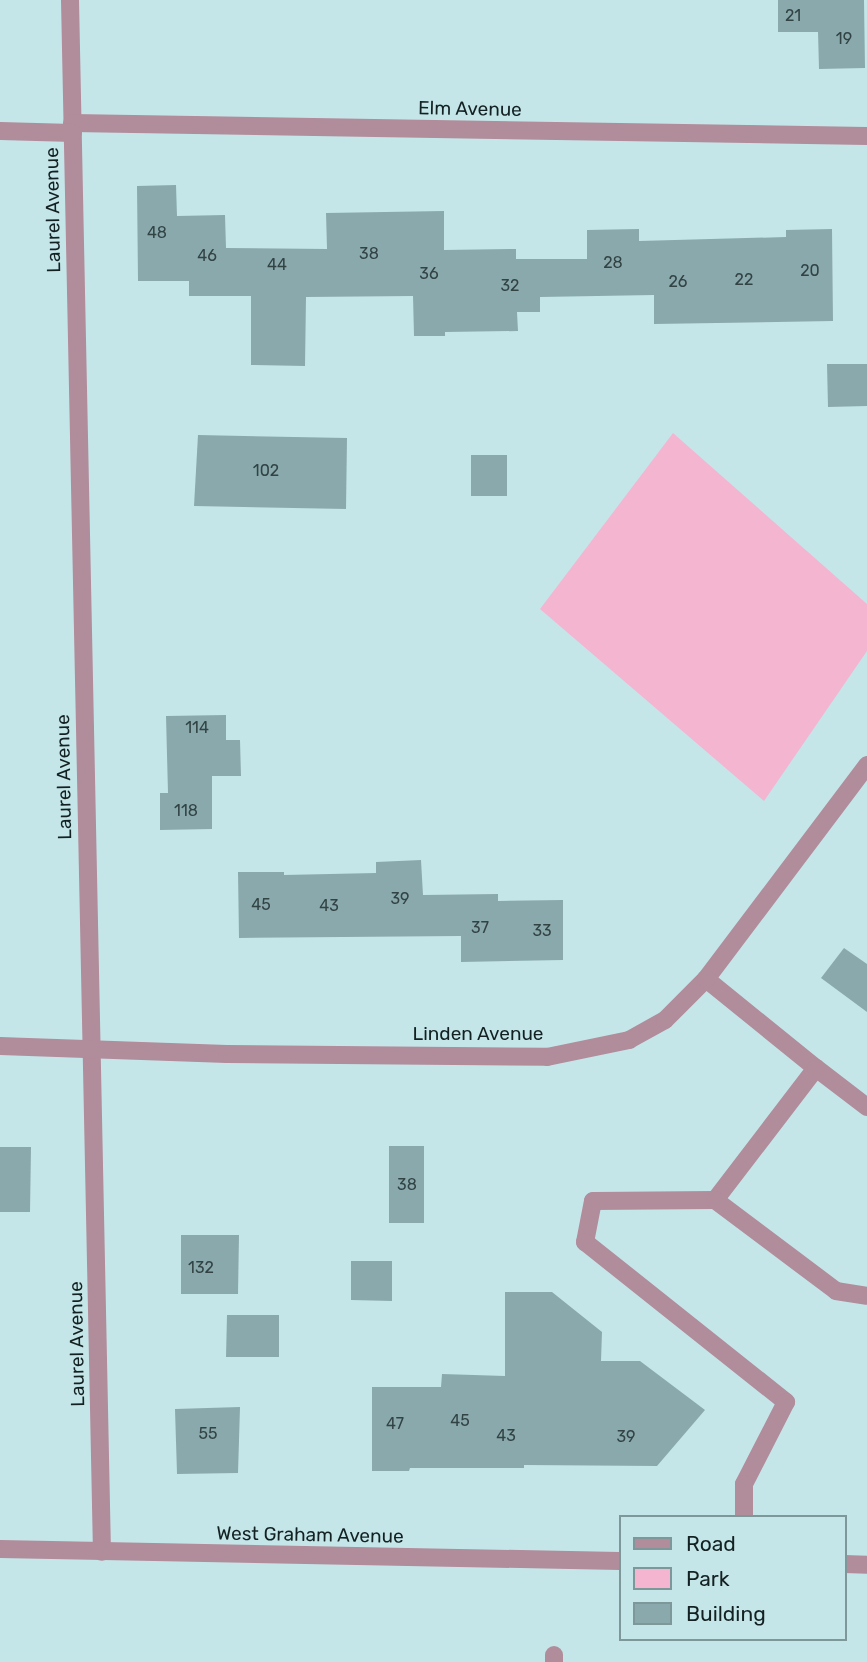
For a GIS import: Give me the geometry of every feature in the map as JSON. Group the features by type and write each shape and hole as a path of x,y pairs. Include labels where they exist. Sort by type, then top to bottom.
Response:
{"street":[{"name":"Laurel Avenue","path":"70,0 102,1552"},
{"name":"Elm Avenue","path":"0,131 73,128 867,136"},
{"name":"Linden Avenue","path":"0,1046 227,1054 547,1057 629,1040 666,1020 706,979 867,765"},
{"path":"706,979 867,1107"},
{"path":"715,1200 816,1068"},
{"path":"744,1515 744,1484 786,1402 585,1242 593,1201 715,1200 836,1291 867,1296"},
{"name":"West Graham Avenue","path":"0,1549 618,1561"},
{"path":"846,1564 867,1564"}],"green space":[{"path":"673,433 867,604 867,651 764,801 540,609"}],"building":[{"path":"778,0 864,0 865,68 819,69 818,32 778,32"},
{"path":"176,185 177,216 225,215 226,248 327,249 326,213 444,211 444,250 516,249 516,259 587,259 587,230 639,229 639,241 786,237 786,230 832,229 833,321 654,324 654,295 540,297 540,312 517,312 518,331 445,332 445,336 414,336 413,296 306,297 305,366 251,365 251,296 189,296 189,281 138,281 137,186"},
{"path":"827,364 867,364 867,406 828,407"},
{"path":"198,435 347,438 346,509 194,506"},
{"path":"471,455 507,455 507,496 471,496"},
{"path":"226,715 226,740 240,740 241,776 212,776 212,829 160,830 160,793 168,793 166,716"},
{"path":"421,860 423,895 498,894 498,901 563,900 563,960 461,962 461,936 239,938 238,872 284,872 284,875 376,873 376,862"},
{"path":"844,948 867,964 867,1012 821,978"},
{"path":"389,1146 424,1146 424,1223 389,1223"},
{"path":"0,1147 31,1147 30,1212 0,1212"},
{"path":"181,1235 239,1235 238,1294 181,1294"},
{"path":"351,1261 392,1261 392,1301 351,1300"},
{"path":"505,1292 552,1292 602,1332 601,1361 640,1361 705,1410 657,1466 524,1465 524,1468 410,1468 409,1471 372,1471 372,1387 441,1387 442,1374 505,1376"},
{"path":"227,1315 279,1315 279,1357 226,1357"},
{"path":"240,1407 238,1473 177,1474 175,1409"}]}
